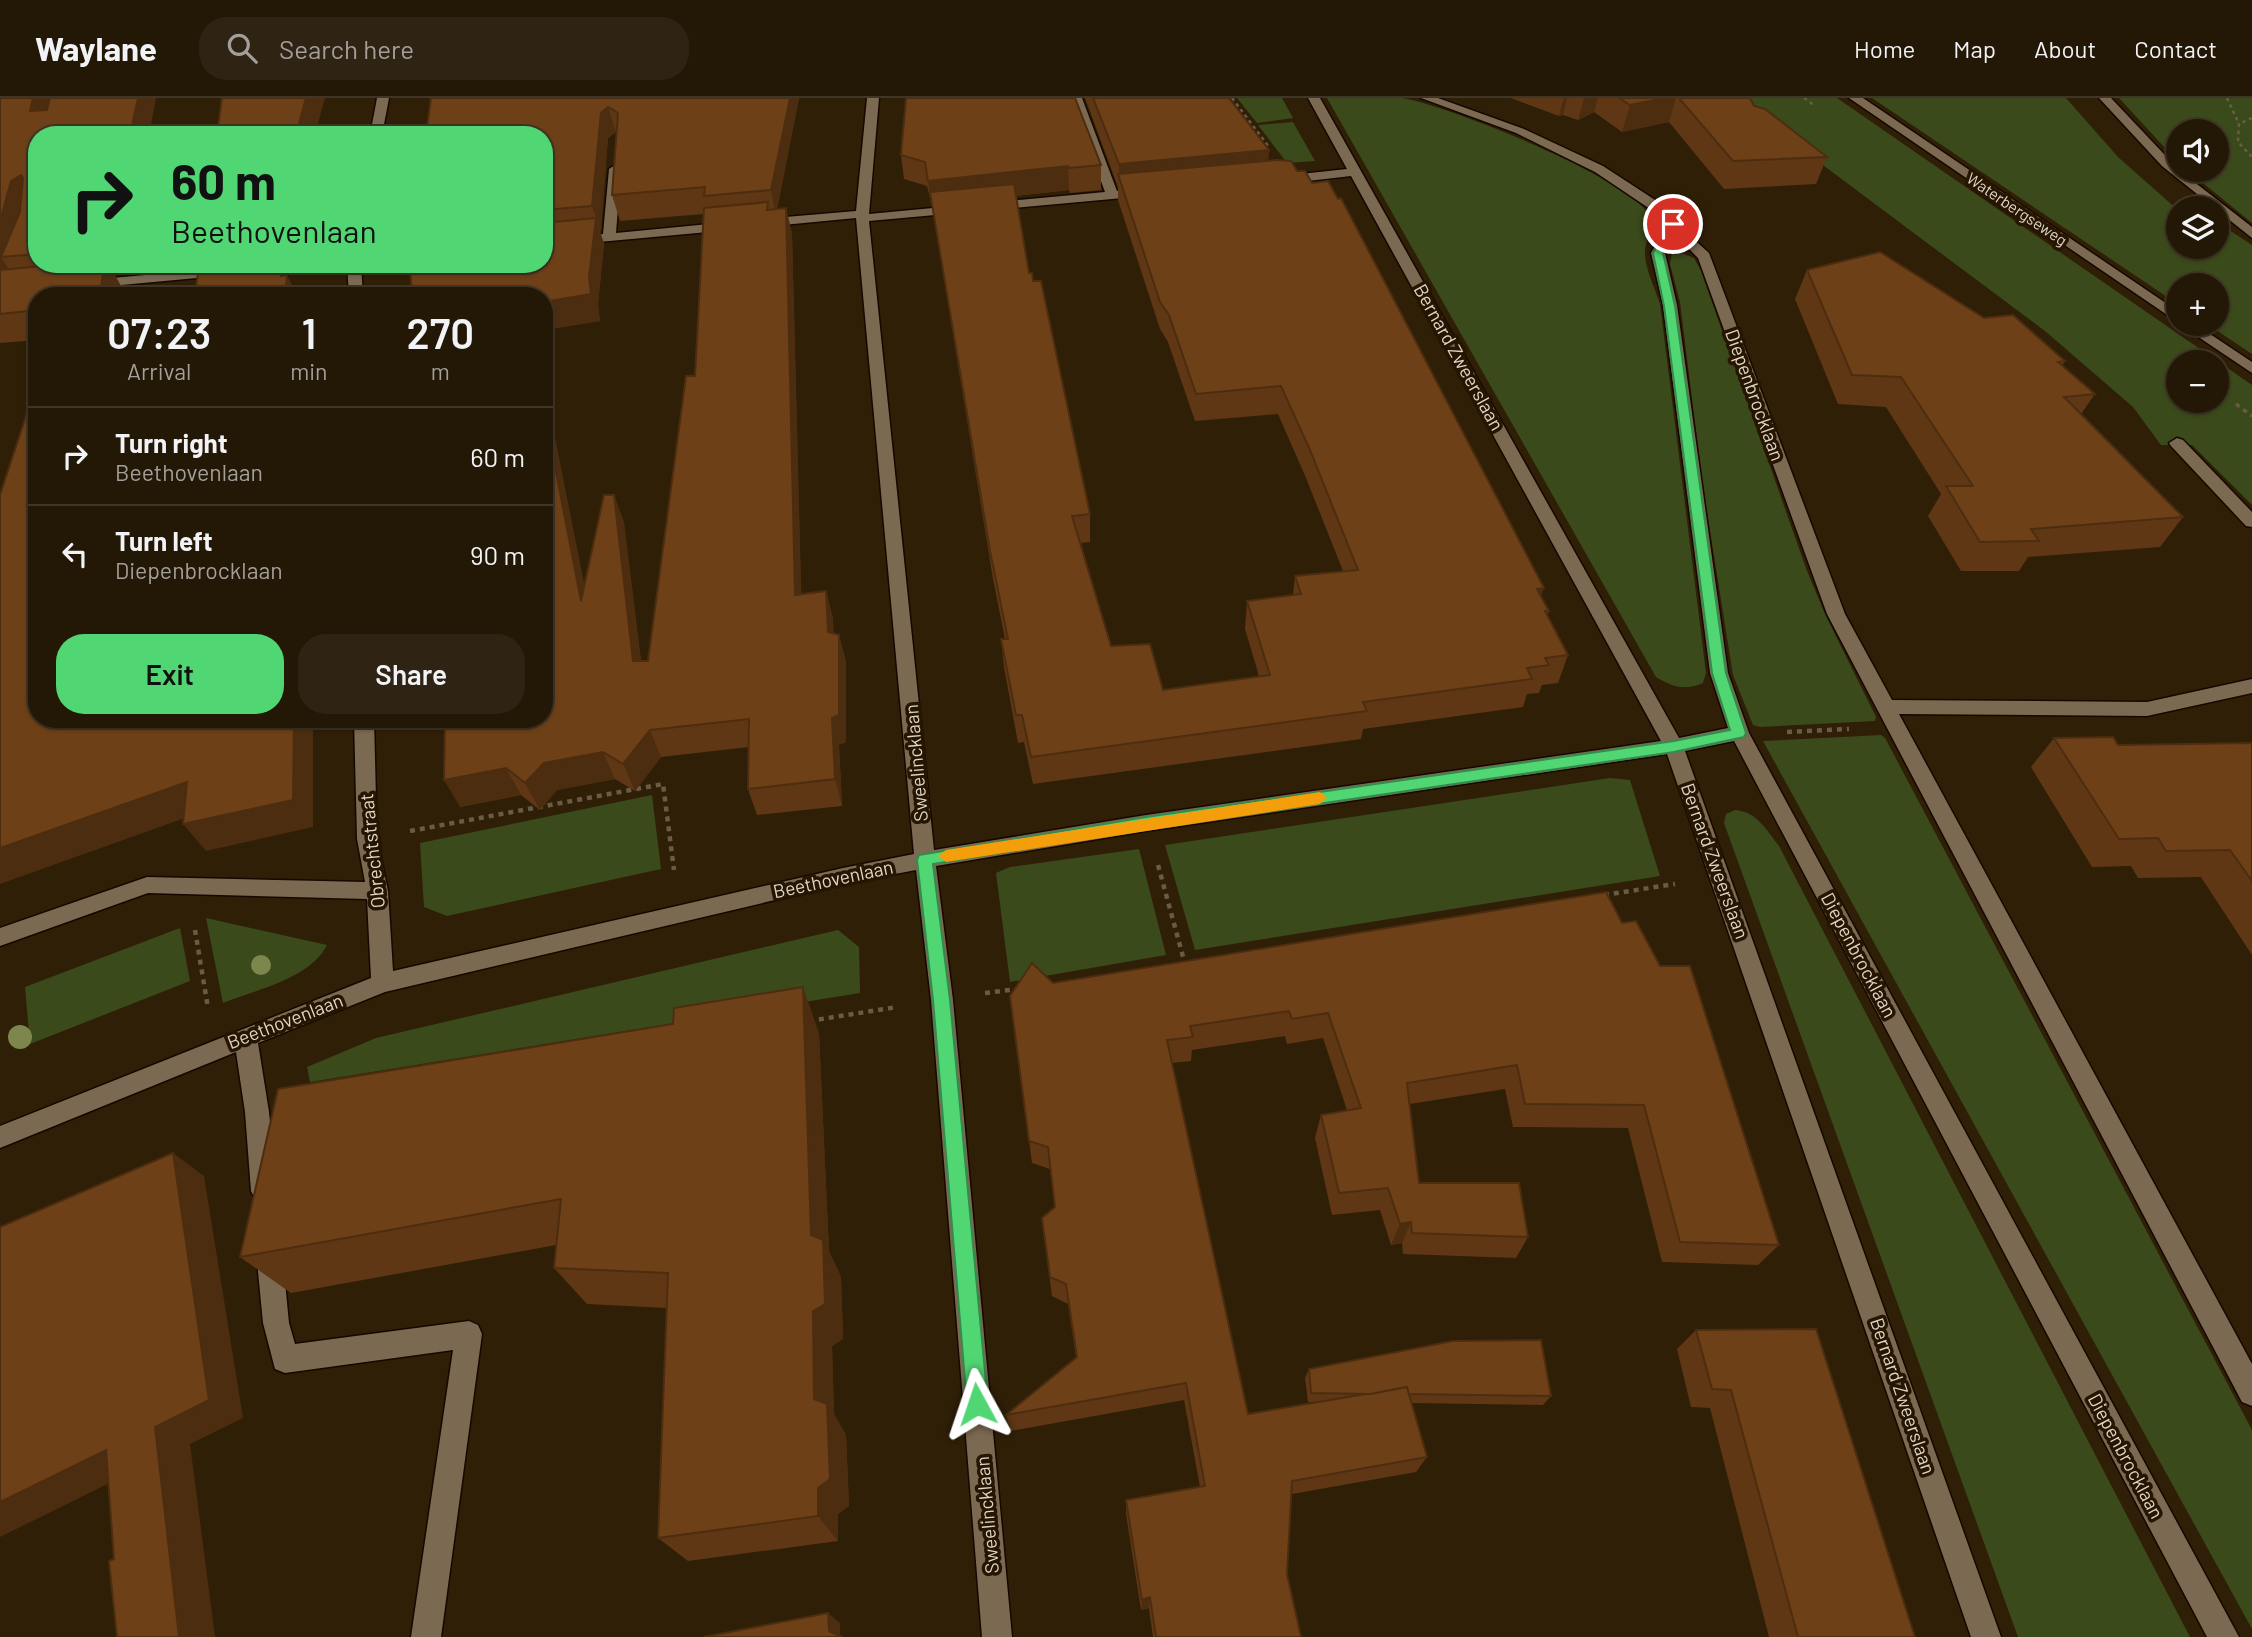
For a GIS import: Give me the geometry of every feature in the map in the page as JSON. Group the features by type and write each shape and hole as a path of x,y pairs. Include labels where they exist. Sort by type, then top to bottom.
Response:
{"street":[{"path":"378,126 383,98"},
{"name":"Sweelincklaan","path":"873,98 862,216 925,860 942,1000 997,1637"},
{"path":"1076,98 1112,195"},
{"name":"Bernard Zweerslaan","path":"1314,98 1674,746 1986,1637"},
{"name":"Diepenbrocklaan","path":"1427,98 1490,119 1560,148 1667,214 1673,224 1704,256 1836,614 2252,1392"},
{"name":"Waterbergseweg","path":"1855,98 2166,310"},
{"path":"2105,98 2166,163 2252,234"},
{"path":"609,237 617,150"},
{"path":"1265,181 1356,172"},
{"path":"553,242 1154,191"},
{"name":"Diepenbrocklaan","path":"1673,224 1658,253 1670,306 1719,673 1738,733 2224,1637"},
{"path":"75,285 210,273"},
{"path":"2204,336 2252,369"},
{"path":"2177,443 2252,522"},
{"path":"1884,706 2147,709 2252,686"},
{"name":"Obrechtstraat","path":"364,728 368,839 377,891 382,983"},
{"name":"Beethovenlaan","path":"0,1137 215,1048 382,983 844,876 925,860 1146,823 1674,746 1738,733"},
{"path":"0,937 147,885 377,891"},
{"path":"246,1037 257,1112 276,1323 285,1359 469,1334 426,1637"}],"path":[{"path":"1232,98 1293,179"},
{"path":"2227,98 2239,124 2238,142 2252,157"},
{"path":"2239,124 2252,118"},
{"path":"1782,732 1859,729"},
{"path":"368,839 663,784 679,914"},
{"path":"1146,823 1185,964"},
{"path":"1597,896 1721,876"},
{"path":"188,888 215,1048"},
{"path":"1171,966 1199,962"},
{"path":"805,1022 1023,988"}],"green space":[{"path":"1237,98 1282,98 1293,118 1257,123"},
{"path":"1327,98 1402,98 1456,114 1571,162 1631,197 1647,212 1650,227 1645,259 1660,304 1706,673 1703,683 1679,687 1656,677"},
{"path":"1733,98 1837,98 2166,326 2166,336 2181,336 2201,350 2166,350 2166,413 2229,413 2229,369 2252,385 2252,505 2192,445 2161,445 2133,407 2045,331"},
{"path":"1872,98 2066,98 2118,157 2166,199 2166,259 2229,259 2229,230 2252,245 2252,354 2225,336 2229,336 2229,273 2166,273 2166,296"},
{"path":"2119,98 2252,98 2252,223 2229,204 2229,196 2219,196 2202,182 2229,182 2229,119 2166,119 2166,149"},
{"path":"1293,122 1315,161 1287,163 1258,125"},
{"path":"1679,252 1694,258 1701,271 1807,571 1876,717 1875,721 1760,727 1753,725 1733,675 1703,487 1680,302 1670,264 1672,253"},
{"path":"1881,735 1885,738 2252,1430 2252,1629 1763,741"},
{"path":"1610,778 1630,780 1660,876 1195,950 1165,845"},
{"path":"652,795 661,869 447,916 424,907 420,843"},
{"path":"1735,810 1755,818 1779,846 2190,1637 2018,1637 1724,823 1726,814"},
{"path":"1139,849 1166,955 1010,982 996,873 1010,867"},
{"path":"206,918 327,945 309,966 296,974 223,1003"},
{"path":"180,928 190,981 30,1044 25,987"},
{"path":"838,930 859,947 860,993 310,1082 307,1067 376,1038"}],"building":[{"path":"0,98 33,98 30,111 47,110 50,98 138,98 132,126 28,126 28,255 1,257 20,212 21,175 11,181 0,221"},
{"path":"222,98 306,98 298,126 218,126"},
{"path":"431,98 790,98 771,190 704,196 705,187 612,195 618,113 608,107 601,113 592,206 553,209 553,126 427,126"},
{"path":"906,98 1075,98 1101,165 928,181 925,162 901,155"},
{"path":"1093,98 1229,98 1269,150 1119,164"},
{"path":"1619,98 1664,98 1630,105"},
{"path":"1679,98 1750,98 1754,106 1765,109 1827,157 1733,161"},
{"path":"1291,161 1297,171 1305,171 1312,183 1328,181 1338,199 1341,198 1544,588 1537,589 1549,611 1545,611 1568,655 1545,658 1549,665 1527,668 1532,679 1363,702 1367,711 1031,757 1022,715 1016,715 1001,639 1008,639 990,551 930,192 1014,184 1029,273 1032,273 1033,281 1041,281 1090,514 1072,516 1111,646 1150,644 1163,690 1270,675 1247,601 1301,594 1295,576 1358,570 1281,386 1196,394 1169,315 1160,302 1118,174"},
{"path":"768,202 767,210 786,208 795,595 826,591 828,632 839,635 839,715 832,718 835,779 748,789 749,719 650,730 623,764 603,752 544,763 525,783 506,768 444,780 445,728 553,728 553,456 581,601 604,495 614,495 633,661 648,661 686,376 695,376 704,208"},
{"path":"596,218 589,277 591,294 553,300 553,287 411,287 411,273 553,273 553,222"},
{"path":"1880,252 1984,318 2013,315 2065,361 2058,362 2095,394 2064,397 2183,517 2031,529 2039,541 1980,542 1946,486 1973,486 1901,377 1852,375 1807,270"},
{"path":"28,267 28,273 103,273 101,287 28,287 28,311 0,314 0,270"},
{"path":"198,273 287,275 286,287 196,287"},
{"path":"28,410 28,728 294,728 293,800 183,824 187,782 0,848 0,495"},
{"path":"2113,737 2118,745 2252,743 2252,881 2230,850 2166,851 2158,838 2119,839 2054,738"},
{"path":"1606,892 1622,923 1636,921 1660,966 1690,966 1779,1245 1680,1242 1644,1105 1525,1104 1517,1065 1407,1083 1419,1183 1519,1183 1528,1237 1412,1233 1411,1222 1400,1224 1388,1188 1339,1193 1321,1115 1361,1108 1328,1013 1292,1019 1289,1011 1190,1026 1193,1037 1167,1040 1248,1414 1407,1387 1427,1457 1292,1481 1287,1574 1301,1637 1156,1637 1150,1597 1142,1600 1126,1500 1205,1486 1186,1383 1006,1415 1077,1357 1066,1284 1050,1277 1042,1218 1055,1207 1048,1147 1029,1141 1010,996 1032,963 1053,983"},
{"path":"803,987 811,1235 823,1240 825,1304 813,1311 814,1399 827,1404 830,1479 818,1488 818,1516 658,1538 668,1273 554,1268 561,1199 240,1257 278,1089 673,1024 674,1008"},
{"path":"173,1153 209,1400 155,1427 179,1637 117,1637 109,1561 114,1559 106,1450 0,1502 0,1227"},
{"path":"1816,1329 1915,1637 1798,1637 1731,1390 1712,1389 1696,1330"},
{"path":"1541,1340 1551,1396 1409,1394 1407,1387 1370,1394 1311,1393 1309,1369 1453,1341"},
{"path":"828,1613 829,1631 842,1637 704,1637"}],"slow traffic":[{"path":"946,856 1320,798"}],"route":[{"path":"977,1404 942,1000 925,860 1146,823 1674,746 1738,733 1719,673 1670,306 1658,253 1673,224"}]}
